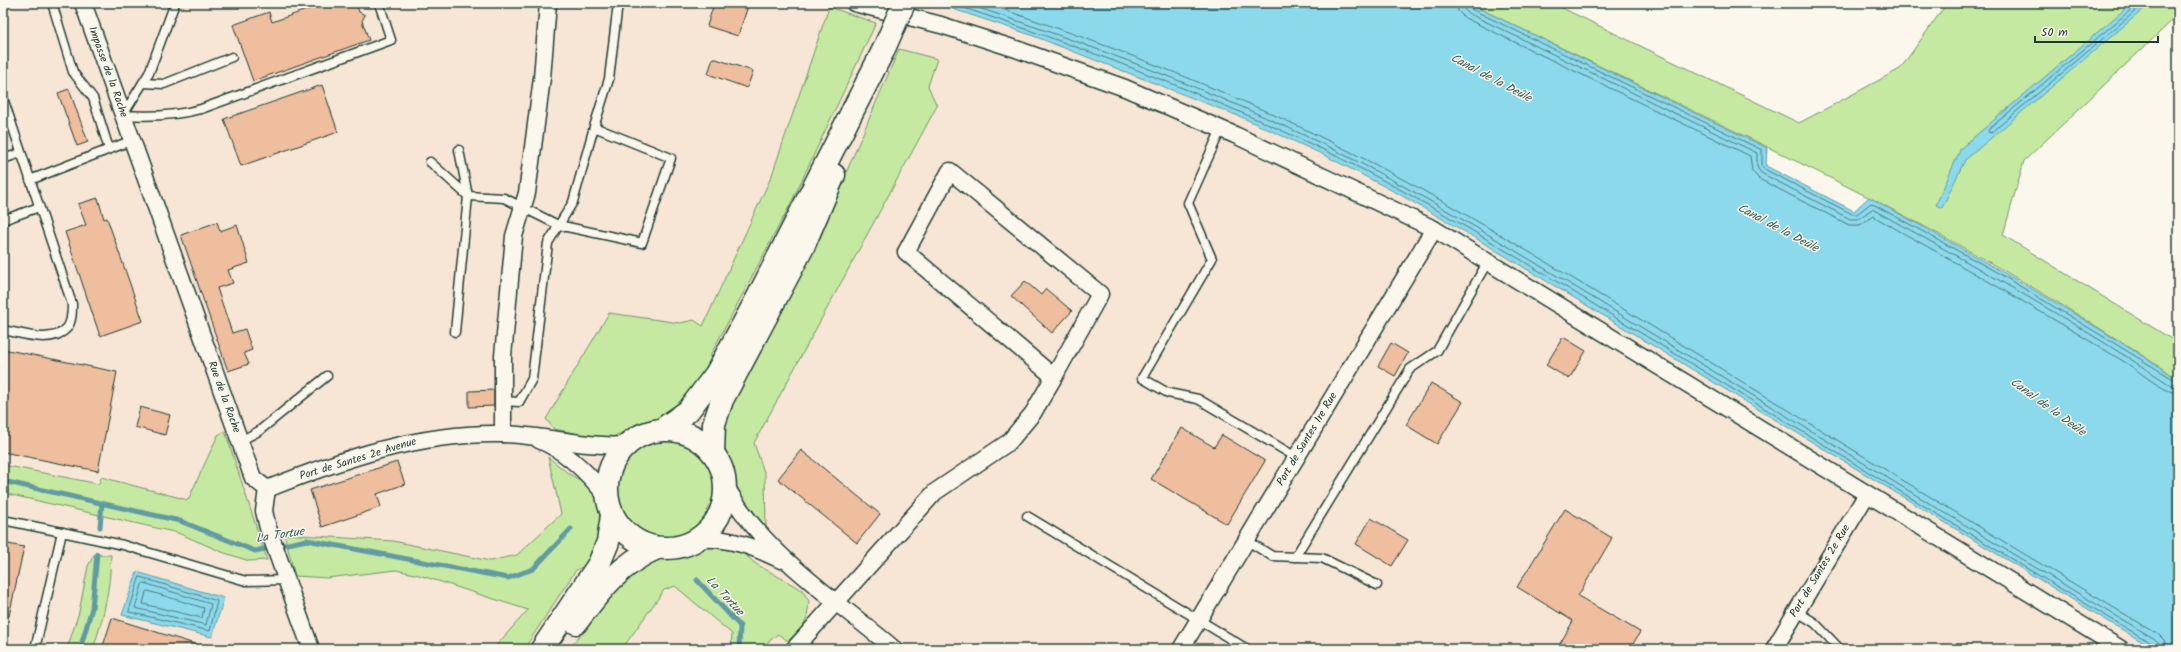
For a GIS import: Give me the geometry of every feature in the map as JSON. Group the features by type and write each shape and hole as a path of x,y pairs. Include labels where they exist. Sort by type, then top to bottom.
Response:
{"main road":[{"path":"713,453 714,424 720,403 781,290 819,214 883,51 904,3"},
{"path":"542,649 600,564 608,542 610,506 607,482 610,468 626,445 639,436 661,430 688,411 716,374 758,297 883,51"},
{"path":"610,506 620,527 631,537 643,544 657,548 679,547 698,539 710,528 719,515 724,500 725,484 721,468 713,453 701,441 686,433 661,430"},
{"path":"556,649 606,585 634,559 657,548"}],"street":[{"name":"Impasse de la Rache","path":"83,3 133,140"},
{"path":"503,434 503,356 514,236 527,193 542,78 548,3"},
{"path":"854,3 941,25 1016,49 1125,88 1221,129 1434,228 2121,649"},
{"name":"Rue de la Rache","path":"133,140 253,478 267,489"},
{"path":"794,649 935,492 1009,442 1033,413 1054,377 1100,294 950,171 906,252 1054,377"},
{"name":"Port de Santes 1re Rue","path":"1181,649 1434,228"},
{"name":"Port de Santes 2e Avenue","path":"267,489 345,461 416,441 450,436 503,434 522,435 597,445 626,445"},
{"name":"Port de Santes 2e Avenue","path":"522,435 546,443 588,474 610,506"},
{"path":"725,484 733,500 748,521 792,565 894,649"},
{"path":"267,489 264,511 268,528 311,649"},
{"name":"Port de Santes 2e Rue","path":"1774,649 1867,494"},
{"path":"698,539 713,538 736,541 792,565"}],"lane":[{"path":"52,3 73,72 92,98 109,149"},
{"path":"175,3 149,73 124,115 155,117 181,114 201,109 391,40 379,3"},
{"path":"503,401 519,402 532,379 548,243 573,202 609,79 618,3"},
{"path":"143,83 164,84 232,57"},
{"path":"3,98 72,304 71,321 67,328 50,337 3,330"},
{"path":"430,162 468,196 504,198 558,225 642,243 671,158 594,127"},
{"path":"1221,129 1188,203 1212,259 1142,378 1168,393 1198,399 1296,457"},
{"path":"30,180 133,140"},
{"path":"455,332 468,196 459,150"},
{"path":"3,159 21,153"},
{"path":"3,220 39,207"},
{"path":"1295,557 1410,369 1437,351 1488,261"},
{"path":"240,441 259,432 326,376"},
{"path":"1026,516 1247,649"},
{"path":"3,520 123,546 246,581 284,573"},
{"path":"35,649 62,532"},
{"path":"1246,540 1272,556 1322,558 1377,585"},
{"path":"1796,611 1815,622 1840,649"}],"shaded area":[{"path":"3,3 954,3 1380,154 2178,630 2178,649 3,649"}],"green space":[{"path":"1468,3 1552,3 1799,123 1900,69 1947,3 2178,3 2178,15 2024,161 2003,235 2178,343 2178,379 2103,330 1948,239 1769,148"},
{"path":"829,7 876,23 791,203 711,354 711,362 678,411 661,421 635,426 607,440 554,429 546,419 609,313 680,323 694,320 703,326 772,175"},
{"path":"899,49 937,59 928,86 937,106 754,443 765,475 766,528 736,493 721,433 729,407 810,257"},
{"path":"225,431 267,560 249,561 222,552 178,533 3,493 3,465 99,484 101,477 188,500 218,435"},
{"path":"666,441 685,444 700,455 711,470 714,489 711,508 700,523 685,534 666,537 647,534 632,523 621,508 618,489 621,470 632,455 647,444"},
{"path":"548,457 569,474 587,484 600,505 600,543 589,564 576,570 524,649 493,649 528,610 419,575 396,570 327,578 295,576 284,534 393,541 490,561 517,555 561,514"},
{"path":"724,546 741,551 756,564 802,590 809,601 807,618 802,627 788,641 778,634 767,643 771,649 731,649 732,634 675,586 664,590 622,649 569,649 622,581 641,564 662,558 686,555 706,548"},
{"path":"94,555 111,555 108,591 100,625 93,649 67,649 79,612 88,566"}],"water":[{"name":"Canal de la Deûle","path":"935,3 1468,3 1767,148 1766,166 1854,211 1869,197 2064,308 2178,379 2178,649 2154,649 1467,233 1397,193 1326,156 1241,117 1031,35"},
{"path":"2132,3 2151,3 1965,160 1942,208 1936,205 1961,148"},
{"path":"137,572 224,598 212,637 122,615"}],"building":[{"path":"326,3 356,3 359,12 365,15 362,21 369,40 253,81 233,25 269,12 272,22"},
{"path":"714,3 749,3 738,36 707,26"},
{"path":"713,58 753,71 747,88 708,74"},
{"path":"322,85 338,132 241,166 224,119"},
{"path":"69,89 88,142 77,146 58,93"},
{"path":"98,198 104,219 107,218 143,321 100,336 65,232 86,225 78,204"},
{"path":"217,222 220,231 237,225 249,263 228,270 233,283 217,288 232,333 245,329 252,350 244,353 249,364 228,371 181,235"},
{"path":"1025,281 1041,295 1046,289 1072,311 1052,333 1011,296"},
{"path":"1563,337 1586,351 1569,379 1546,365"},
{"path":"1391,343 1408,353 1395,376 1378,366"},
{"path":"3,349 117,372 98,471 3,452"},
{"path":"1431,383 1463,402 1437,444 1406,425"},
{"path":"494,390 494,406 469,407 469,391"},
{"path":"140,407 170,415 165,435 135,427"},
{"path":"1182,428 1214,447 1222,435 1265,461 1227,524 1151,479"},
{"path":"801,450 880,514 857,543 778,479"},
{"path":"397,462 405,484 377,494 381,507 322,527 310,490"},
{"path":"1565,509 1612,538 1578,596 1640,632 1630,649 1557,649 1573,621 1517,587"},
{"path":"1371,518 1408,540 1392,566 1356,544"},
{"path":"3,543 24,547 9,616 3,616"},
{"path":"112,618 201,646 200,649 102,649"}],"waterway":[{"name":"La Tortue","path":"3,481 180,521 255,551 307,540 508,578 533,569 571,529"},
{"path":"100,527 102,503"},
{"path":"80,649 92,608 97,554"},
{"name":"La Tortue","path":"697,580 740,626 739,649"}]}
